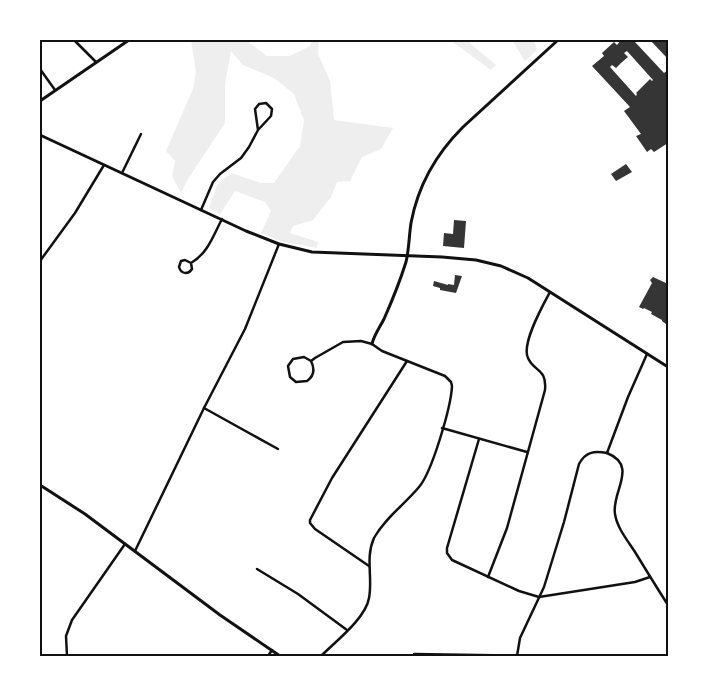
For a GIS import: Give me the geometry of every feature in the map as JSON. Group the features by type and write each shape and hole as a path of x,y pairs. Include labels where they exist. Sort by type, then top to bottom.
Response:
{"street":[{"path":"74,40 96,62"},
{"path":"40,101 129,40"},
{"path":"372,344 392,300 407,255 416,203 423,182 438,156 463,127 558,40"},
{"path":"40,69 55,90"},
{"path":"202,210 213,182 220,174 241,158 258,130 272,114 271,108 266,104 259,104 255,109 258,130"},
{"path":"122,173 142,134"},
{"path":"40,135 279,244 329,254 407,255 467,259 501,266 522,275 668,367"},
{"path":"40,261 75,213 104,165"},
{"path":"191,262 206,250 222,219"},
{"path":"135,551 204,408 245,329 279,244"},
{"path":"181,261 191,262 191,271 185,273 181,271 179,267 181,261"},
{"path":"488,577 506,528 546,390 546,380 542,372 529,360 526,351 534,324 550,292"},
{"path":"311,362 347,341 356,340 372,344 376,348 439,373 451,382 452,391 427,476 379,531 371,548 368,606 357,620 321,656"},
{"path":"607,453 628,397 647,354"},
{"path":"304,357 311,362 313,372 307,381 299,382 290,377 288,366 293,359 304,357"},
{"path":"369,566 315,529 310,520 332,478 407,361"},
{"path":"204,408 278,449"},
{"path":"442,428 527,452"},
{"path":"478,439 449,539 447,552 452,560 539,598 635,582 650,577"},
{"path":"517,655 520,638 544,589 579,464 583,456 590,453 607,453 619,460 622,467 622,479 615,506 616,519 668,605"},
{"path":"41,487 86,514 220,615 280,656"},
{"path":"67,656 66,636 72,620 125,544"},
{"path":"257,569 298,594 347,630"},
{"path":"268,656 272,650"},
{"path":"414,654 547,656"}],"shaded area":[{"path":"191,40 246,40 267,56 290,56 310,46 312,40 326,40 319,42 318,54 330,81 334,120 393,128 381,149 362,157 350,181 337,182 331,197 313,220 293,226 290,233 318,242 317,248 280,241 261,233 271,211 265,202 235,191 220,214 209,208 217,185 231,173 261,183 274,183 300,146 304,120 294,94 274,78 243,65 231,51 225,84 225,123 188,179 181,193 172,176 175,161 166,151 193,89 196,72"},
{"path":"450,40 466,40 496,65 491,70"},
{"path":"512,40 534,40 537,50 525,61"}],"building":[{"path":"621,40 637,40 635,42 664,73 668,70 668,143 654,152 651,149 647,152 636,136 641,134 624,111 630,107 592,66 604,56 602,53 614,42 617,45","holes":["627,51 653,80 650,79 636,93 636,96 610,67 612,65 616,68 628,57 624,53"]},
{"path":"650,40 668,40 668,59"},
{"path":"626,164 632,172 616,181 611,174"},
{"path":"454,220 466,221 464,248 443,246 444,233 453,234"},
{"path":"455,275 462,276 456,293 440,290 440,288 433,286 434,281 454,285"},
{"path":"653,277 668,284 668,321 666,324 651,314 652,312 639,307 652,283 650,280"}]}
